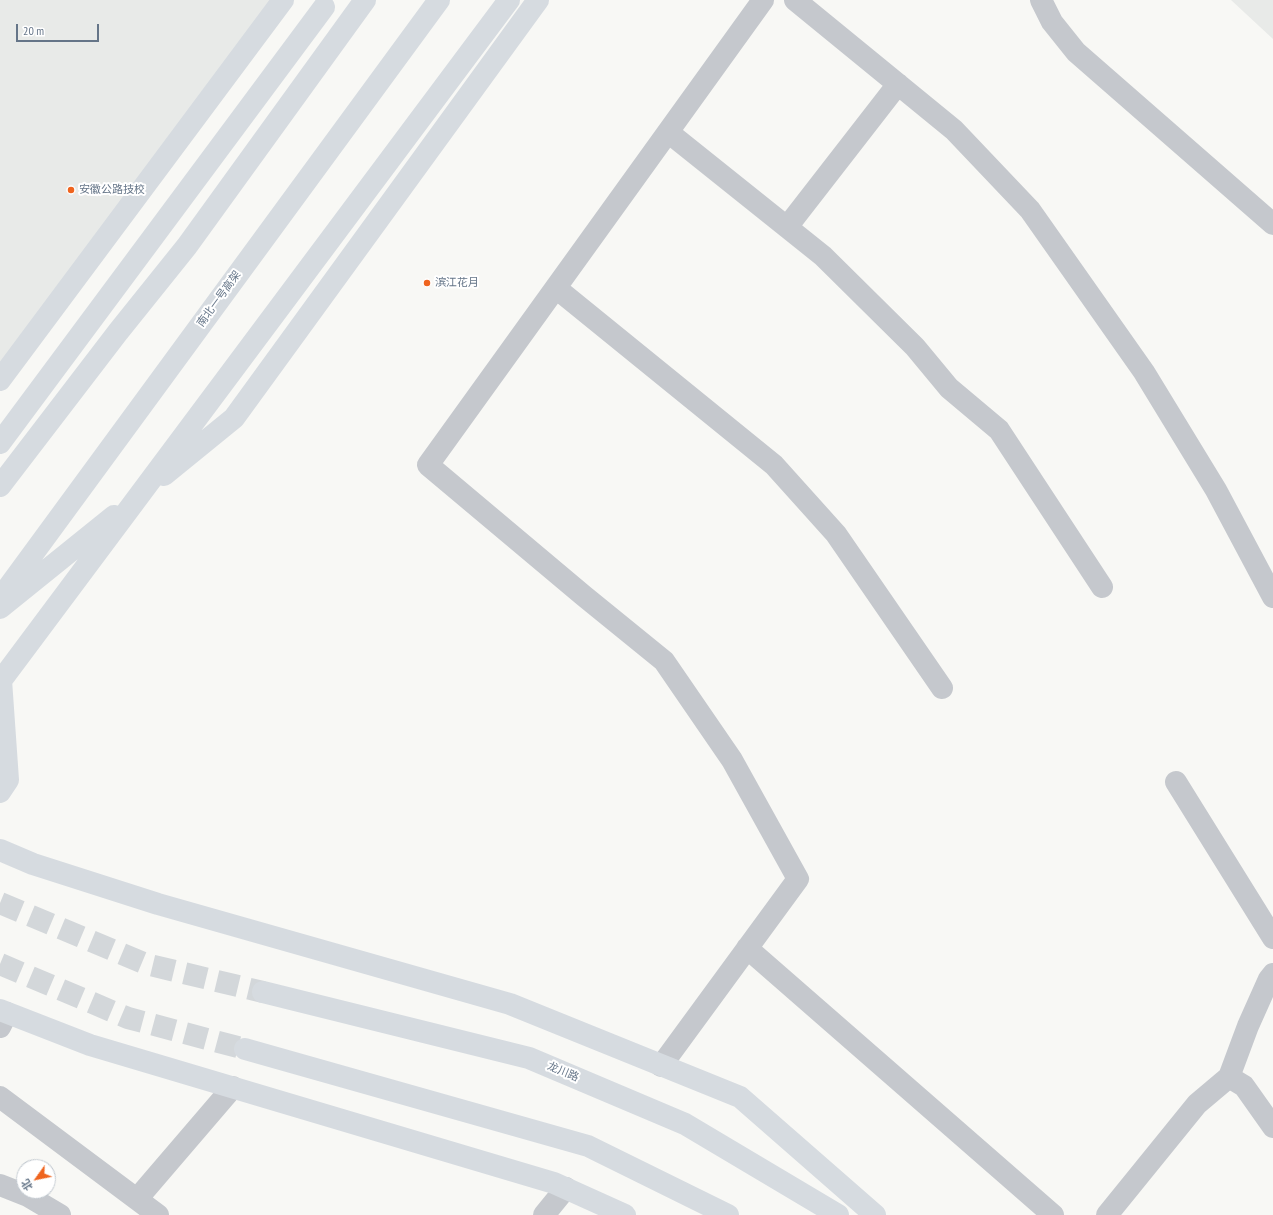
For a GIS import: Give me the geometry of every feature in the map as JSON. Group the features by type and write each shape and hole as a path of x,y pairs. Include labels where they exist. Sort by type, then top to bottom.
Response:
{"main road":[{"path":"0,380 283,0"},
{"path":"0,486 118,332 187,246 365,0"},
{"name":"南北一号高架","path":"0,599 438,0"},
{"path":"0,792 8,780 1,681 509,0"},
{"path":"0,608 234,418 538,0"},
{"path":"187,246 326,4"},
{"path":"0,443 326,4"},
{"path":"0,450 118,332"},
{"path":"0,850 33,864 158,904 510,1004 740,1098 875,1215"},
{"name":"龙川路","path":"263,992 529,1058 685,1124 838,1215"},
{"path":"2,1016 90,1045 554,1183 625,1215"},
{"path":"245,1049 588,1146 728,1215"}],"street":[{"path":"661,1066 798,879 732,760 664,661 428,465 763,0"},
{"path":"795,0 954,130 1030,210 1144,372 1216,490 1273,597"},
{"path":"1041,0 1052,22 1076,52 1273,224"},
{"path":"787,227 898,84"},
{"path":"668,132 823,256 915,347 949,388 999,430 1102,587"},
{"path":"556,288 774,465 836,534 942,688"},
{"path":"1176,782 1273,938"},
{"path":"747,948 1053,1215"},
{"path":"1107,1215 1197,1104 1229,1077 1248,1026 1269,979 1273,974"},
{"path":"1229,1077 1244,1086 1273,1127"},
{"path":"137,1199 233,1087"},
{"path":"0,1097 158,1215"},
{"path":"0,1185 28,1196 60,1215"},
{"path":"544,1215 566,1188"}],"shaded area":[{"name":"安徽公路技校","path":"0,0 283,0 0,380"},
{"path":"1231,0 1273,0 1273,39"}],"tunnel":[{"path":"0,903 146,964 263,992"},
{"path":"0,964 128,1018 245,1049"}],"place":[{"name":"安徽公路技校","path":"71,190"},
{"name":"滨江花月","path":"427,283"}]}
